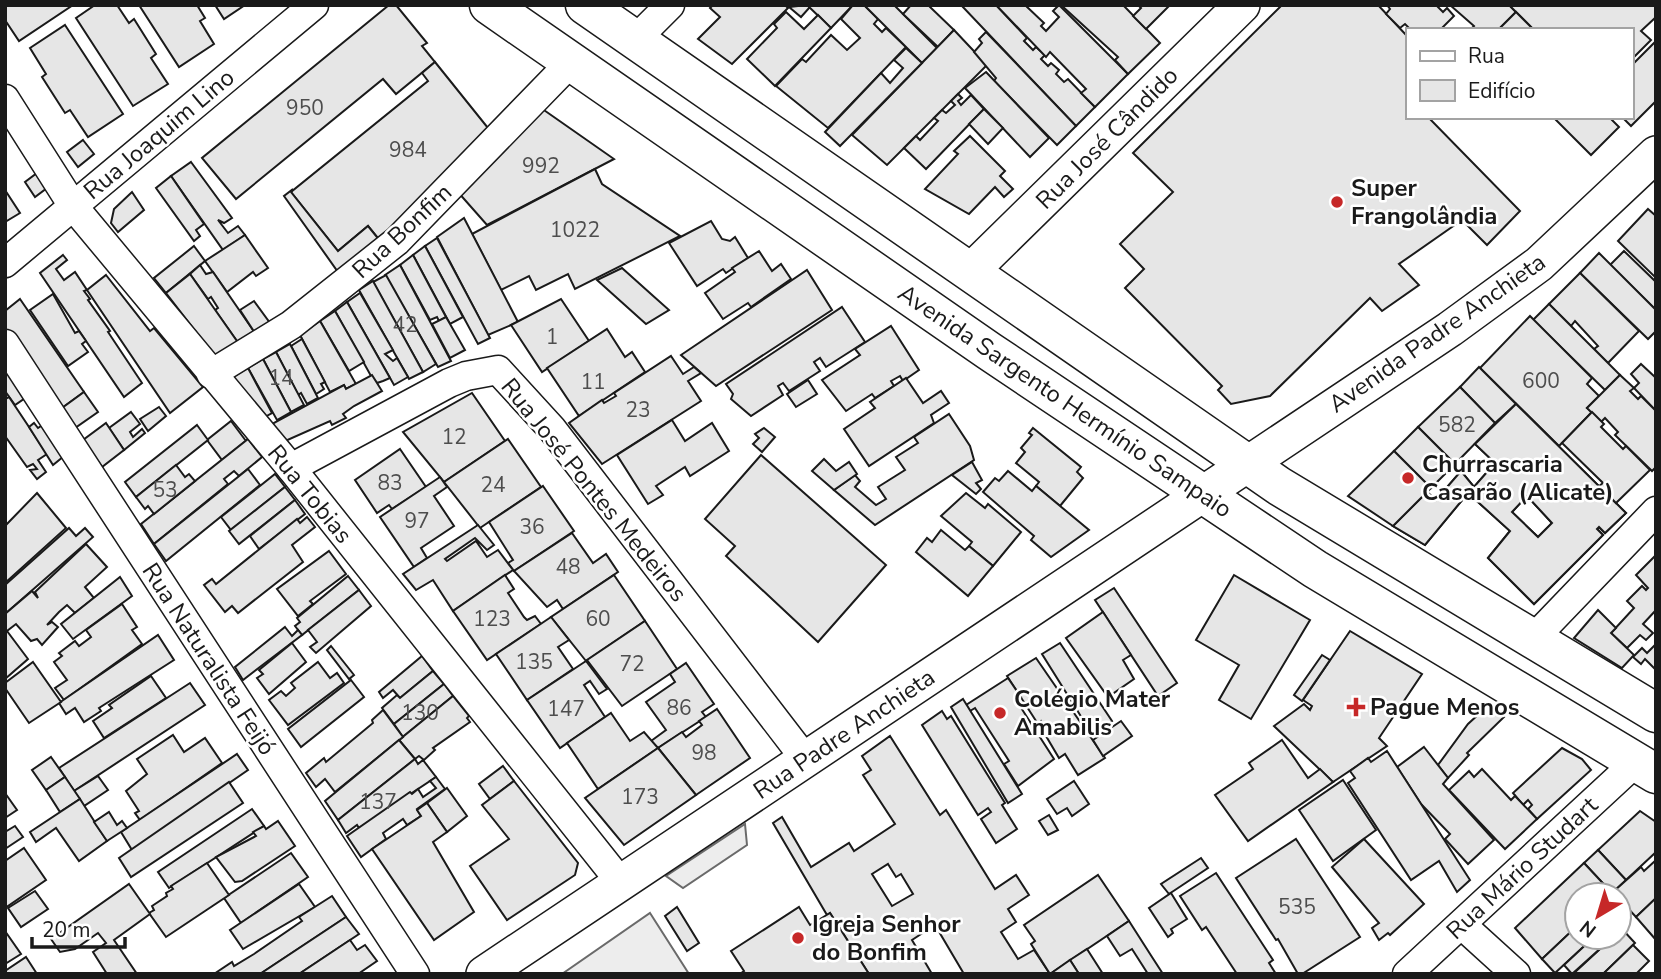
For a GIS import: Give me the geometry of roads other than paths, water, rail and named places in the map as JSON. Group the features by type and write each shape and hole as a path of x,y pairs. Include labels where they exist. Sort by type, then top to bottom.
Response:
{"main road":[{"name":"Avenida Sargento Hermínio Sampaio","path":"489,5 950,324 1327,576 1646,768"},
{"name":"Avenida Sargento Hermínio Sampaio","path":"586,5 634,41 1279,486 1656,713"}],"street":[{"name":"Rua Joaquim Lino","path":"5,263 314,5"},
{"path":"634,41 670,5"},
{"name":"Rua José Cândido","path":"971,271 1242,5"},
{"name":"Rua Bonfim","path":"211,374 291,325 397,241 571,62"},
{"name":"Rua Tobias","path":"5,99 73,205 291,468 622,884"},
{"name":"Avenida Padre Anchieta","path":"1204,494 1450,328 1539,264 1656,154"},
{"name":"Rua Naturalista Feijó","path":"5,344 415,974"},
{"name":"Rua José Pontes Medeiros","path":"291,468 449,383 498,370 552,429 806,760"},
{"name":"Rua Padre Anchieta","path":"484,974 1204,494"},
{"path":"1534,638 1656,511"},
{"name":"Rua Mário Studart","path":"1407,974 1646,768"},
{"path":"1462,925 1516,974"}],"place":[{"name":"Super Frangolândia","path":"1337,202"},
{"name":"Churrascaria Casarão (Alicate)","path":"1408,478"},
{"name":"Pague Menos","path":"1356,707"},
{"name":"Colégio Mater Amabilis","path":"1000,713"},
{"name":"Igreja Senhor do Bonfim","path":"798,938"}]}
